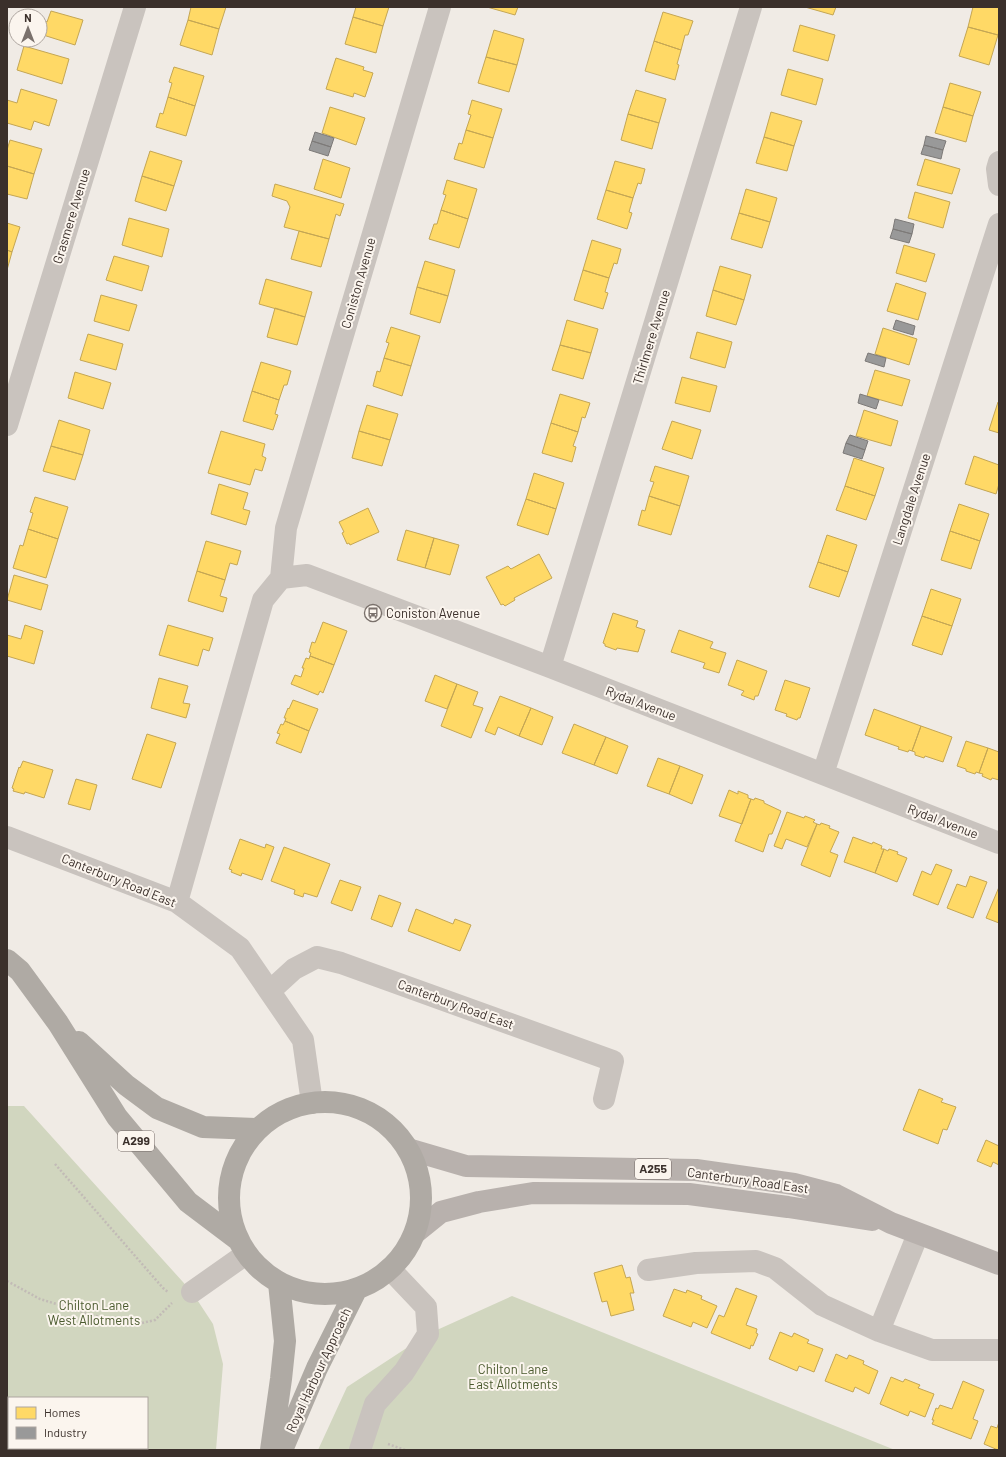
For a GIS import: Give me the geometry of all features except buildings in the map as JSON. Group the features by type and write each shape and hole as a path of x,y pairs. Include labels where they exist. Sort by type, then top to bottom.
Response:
{"highway":[{"name":"A299","path":"7,960 20,971 58,1023 117,1117 188,1202 242,1246"},
{"name":"A299","path":"58,1023 126,1085 157,1108 203,1126 257,1130"},
{"path":"312,1103 340,1103 367,1112 390,1127 408,1149 419,1175 421,1197 415,1232 405,1252 390,1269 374,1281 356,1290 317,1294 279,1283 261,1270 242,1246 230,1217 228,1193 233,1170 242,1148 257,1130 283,1112 312,1103"},
{"name":"Royal Harbour Approach","path":"271,1450 285,1341 279,1283"},
{"name":"Royal Harbour Approach","path":"282,1450 317,1368 356,1290"}],"main road":[{"name":"Canterbury Road East","path":"408,1149 466,1166 696,1170 794,1184 836,1195 891,1223 999,1264"},
{"name":"Canterbury Road East","path":"415,1232 440,1212 479,1202 533,1193 689,1194 788,1207 891,1223"}],"street":[{"name":"Grasmere Avenue","path":"7,425 135,7"},
{"name":"Coniston Avenue","path":"281,578 286,528 440,7"},
{"name":"Thirlmere Avenue","path":"550,667 752,7"},
{"path":"999,162 997,169 999,185"},
{"name":"Langdale Avenue","path":"823,774 999,224"},
{"name":"Rydal Avenue","path":"281,578 307,575 550,667 999,843"},
{"path":"177,902 263,600 281,578"},
{"name":"Canterbury Road East","path":"7,837 177,902 240,948 302,1040 312,1103"},
{"name":"Canterbury Road East","path":"270,991 294,969 317,957 341,963 613,1061 604,1099"},
{"path":"879,1331 918,1234"},
{"path":"184,1296 242,1246"},
{"path":"648,1270 696,1263 756,1261 775,1268 822,1305 879,1331 932,1350 999,1350"},
{"path":"360,1450 375,1404 404,1372 428,1334 426,1307 390,1269"}],"path":[{"path":"7,1281 40,1299 130,1326 155,1320 184,1296 163,1288 55,1164"}],"green space":[{"name":"Chilton Lane West Allotments","path":"7,1106 24,1106 192,1292 213,1324 223,1364 216,1450 7,1450"},
{"name":"Chilton Lane East Allotments","path":"512,1296 895,1450 318,1450 347,1387 428,1334"}],"place":[{"name":"Coniston Avenue","path":"373,613"}]}
